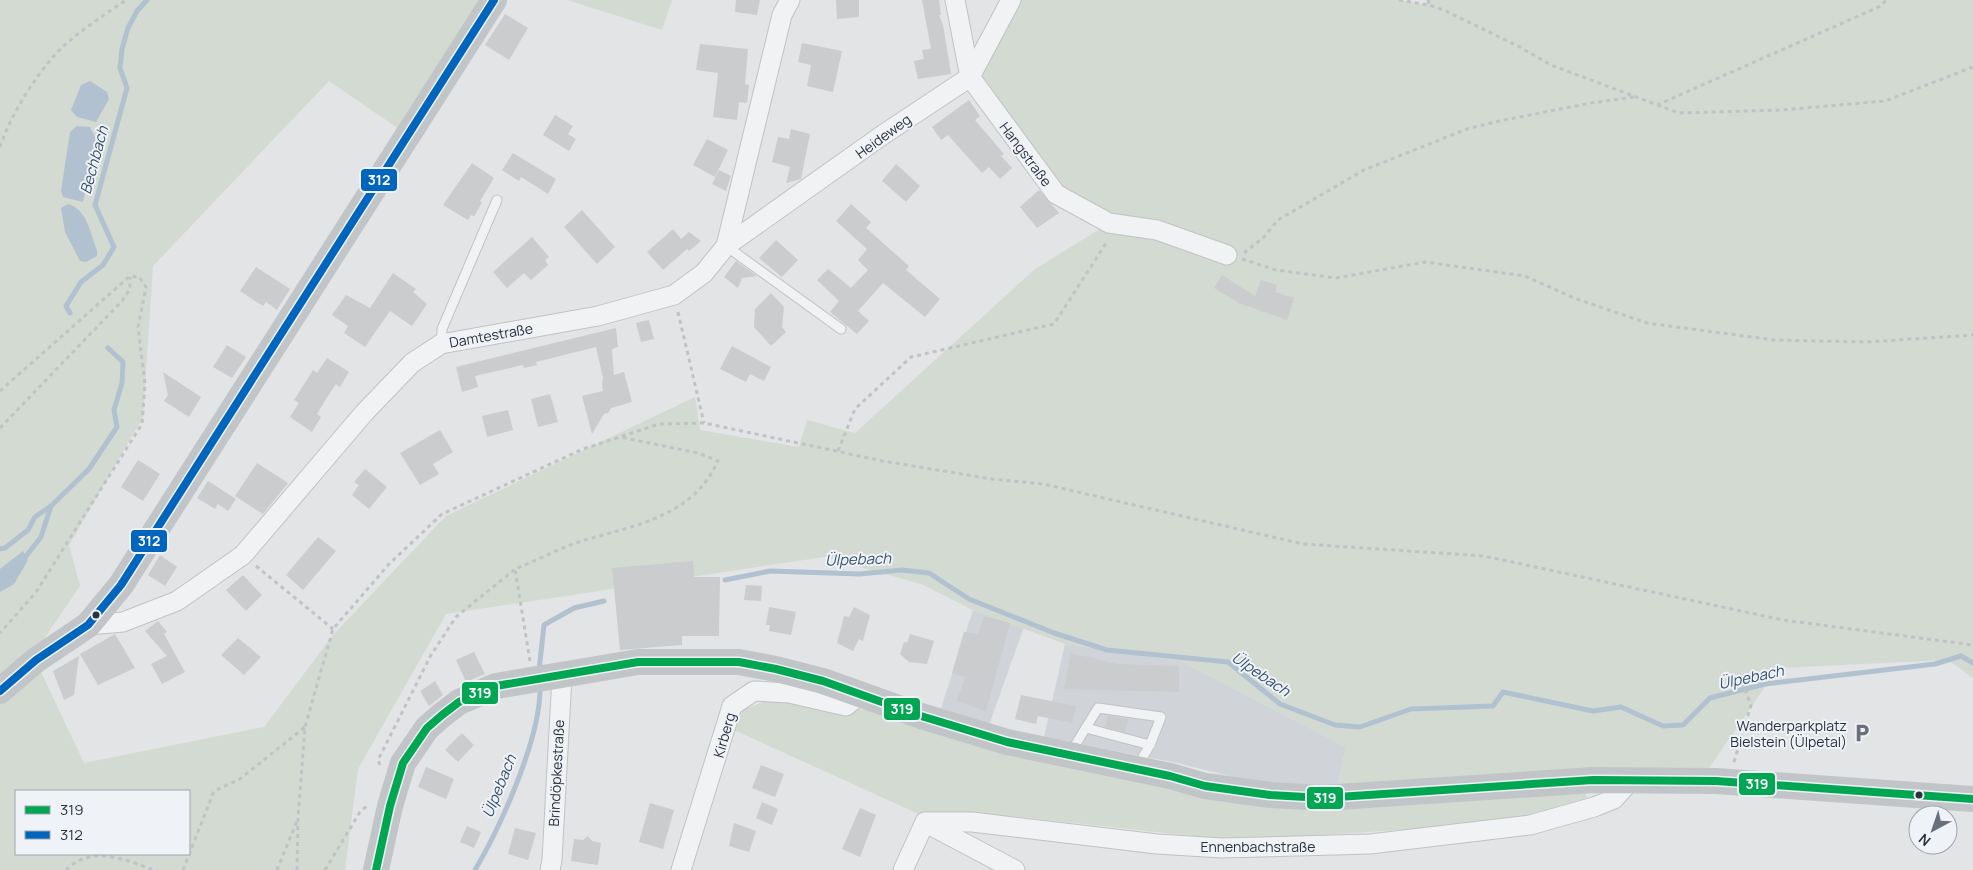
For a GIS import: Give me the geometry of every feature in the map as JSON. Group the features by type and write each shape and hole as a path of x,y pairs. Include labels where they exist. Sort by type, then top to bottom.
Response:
{"main road":[{"path":"0,691 36,660 88,625 121,585 494,0"},
{"path":"376,870 404,763 427,728 442,715 459,702 496,686 638,662 739,662 823,681 921,716 989,737 1205,786 1270,795 1323,798 1593,780 1631,780 1728,782 1973,799"}],"street":[{"name":"Damtestraße","path":"88,625 124,622 177,601 243,555 364,413 412,363 441,344 598,316 674,295 704,273 726,246 782,14 790,0"},
{"name":"Hangstraße","path":"955,0 970,77 1056,194 1109,224 1157,230 1227,254"},
{"name":"Heideweg","path":"726,246 884,134 970,77 1011,0"},
{"name":"Brindöpkestraße","path":"544,677 552,860 550,870"},
{"name":"Kirberg","path":"681,870 732,706 754,691 789,694 846,706 862,694"},
{"name":"Ennenbachstraße","path":"925,822 972,822 1157,844 1222,848 1370,844 1530,825 1594,807 1614,798 1631,780"},
{"path":"903,870 925,822 1015,870"}],"lane":[{"path":"441,344 442,329 497,200"},
{"path":"726,246 841,329"},
{"path":"1068,756 1098,708 1161,717 1150,745 1135,769"},
{"path":"1086,728 1150,745"}],"path":[{"path":"0,147 9,121 53,56 103,15 126,0"},
{"path":"1399,0 1428,5 1460,17 1551,65 1679,113 1708,113 1885,101 1973,67"},
{"path":"1428,0 1428,5"},
{"path":"1657,105 1837,27 1881,6 1886,0"},
{"path":"1227,254 1244,253 1264,237 1278,220 1364,170 1467,129 1583,104 1634,97"},
{"path":"838,451 855,409 911,358 1054,324 1118,225"},
{"path":"1227,254 1276,270 1336,278 1425,262 1526,276 1574,298 1647,323 1774,340 1867,342 1973,335"},
{"path":"0,391 130,276 139,277 146,287 138,327 145,384 142,424 36,592 0,633"},
{"path":"0,428 122,301 130,289 130,276"},
{"path":"674,295 704,423"},
{"path":"297,870 298,818 305,727 333,629 390,563 442,514 583,449 659,424 704,423 883,461 992,479 1043,484 1303,544 1484,556 1783,620 1973,645"},
{"path":"325,870 360,812 384,792 396,788 384,773 378,760 431,655 456,617 515,569 584,541 640,526 673,510 699,491 718,461 698,453 618,437"},
{"path":"243,555 333,629"},
{"path":"515,569 544,677"},
{"path":"1728,782 1744,735 1751,705 1739,674"},
{"path":"190,852 214,790 240,779 305,727"},
{"path":"278,870 298,818"},
{"path":"66,870 75,861 109,855 153,870"},
{"path":"183,870 189,855"}],"shaded area":[{"path":"0,0 483,0 399,129 329,81 153,266 143,417 69,545 80,586 37,649 40,670 84,763 264,727 333,635 446,516 695,397 700,430 799,447 807,420 855,433 1035,269 1108,224 1056,194 970,77 1011,0 1399,0 1428,5 1429,0 1973,0 1973,678 1948,660 1778,668 1707,771 1337,787 1346,747 1181,661 1065,644 973,610 921,584 824,557 446,614 358,769 345,870 0,870"},
{"path":"567,0 672,0 662,30"},
{"path":"973,610 1024,627 989,725 941,708"},
{"path":"1065,644 1181,661 1346,747 1337,787 1254,782 1177,763 1044,737"},
{"path":"770,699 876,711 1217,795 1583,787 1587,798 1499,823 1238,841 1011,816 923,816 734,730 743,710"}],"water":[{"path":"90,81 107,92 109,99 96,122 77,117 71,110 81,85"},
{"path":"77,126 90,127 95,137 95,151 83,202 63,197 61,191 70,132"},
{"path":"68,204 80,211 84,216 97,250 97,256 86,262 80,261 65,232 61,208"},
{"path":"23,551 28,560 14,584 0,592 0,569"}],"building":[{"path":"736,0 760,0 757,15 735,12"},
{"path":"836,0 859,0 859,17 837,19"},
{"path":"922,0 939,0 941,15 939,15 943,25 951,74 918,79 914,61 924,59 922,50 931,49"},
{"path":"505,14 528,28 509,60 485,45"},
{"path":"802,43 842,51 833,92 807,86 811,65 798,62"},
{"path":"700,44 748,49 745,84 749,85 747,103 739,102 737,120 713,117 718,73 696,70"},
{"path":"969,100 980,116 975,120 1004,154 1001,156 1012,168 1000,179 989,167 982,173 948,135 941,140 932,127"},
{"path":"555,115 573,126 568,134 576,139 569,151 543,135"},
{"path":"791,129 810,134 801,179 786,183 790,167 772,162 778,137 789,139"},
{"path":"707,139 728,150 715,177 693,165"},
{"path":"513,153 556,179 548,194 521,177 519,181 502,170"},
{"path":"472,163 494,178 480,201 482,203 474,216 471,215 468,220 443,205"},
{"path":"896,164 920,186 906,202 882,181"},
{"path":"719,170 731,176 726,191 712,184"},
{"path":"1039,190 1059,213 1037,228 1020,207"},
{"path":"851,204 871,222 866,228 909,266 906,270 940,299 925,317 883,283 858,311 869,321 857,334 830,312 839,301 817,280 828,269 851,288 868,270 858,260 867,249 836,221"},
{"path":"582,210 615,247 597,264 564,227"},
{"path":"673,229 681,239 689,232 701,241 689,251 687,249 663,270 647,252"},
{"path":"532,237 549,257 545,260 548,265 531,280 524,273 507,288 493,272"},
{"path":"776,240 798,260 782,277 759,258"},
{"path":"736,261 757,276 742,278 738,288 724,277"},
{"path":"256,267 290,289 277,310 266,302 263,306 240,291"},
{"path":"393,273 416,289 413,292 427,304 412,326 390,311 365,347 344,333 348,326 332,315 346,295 370,308"},
{"path":"1222,275 1255,296 1261,280 1277,285 1275,292 1294,298 1287,320 1239,303 1214,288"},
{"path":"771,293 784,307 782,327 786,332 771,346 754,327 755,309"},
{"path":"649,320 654,339 641,342 636,323"},
{"path":"616,328 618,347 612,349 614,375 624,372 632,402 611,408 608,413 604,414 592,434 582,396 603,391 603,378 596,347 536,362 537,365 524,368 523,365 475,376 478,387 462,392 456,367"},
{"path":"227,345 246,357 232,378 213,367"},
{"path":"732,346 771,367 764,381 750,374 746,382 720,369"},
{"path":"327,358 349,372 340,387 336,384 326,399 317,414 321,417 312,432 290,417 299,403 294,400 313,370 317,373"},
{"path":"163,372 201,397 189,417 164,401 168,395"},
{"path":"550,394 558,422 538,427 531,399"},
{"path":"508,410 513,430 487,437 482,416"},
{"path":"440,430 453,452 433,464 439,474 420,485 400,453"},
{"path":"138,460 160,474 143,501 121,487"},
{"path":"257,463 288,483 263,514 235,496"},
{"path":"365,469 387,487 369,509 352,495 359,485 354,482"},
{"path":"208,481 236,499 228,511 218,504 215,509 197,498"},
{"path":"318,537 336,551 303,590 286,575"},
{"path":"160,555 177,567 165,586 148,575"},
{"path":"693,561 694,577 720,577 719,636 682,636 682,645 620,650 612,568"},
{"path":"243,575 262,595 246,611 226,590"},
{"path":"746,585 762,586 761,601 744,600"},
{"path":"769,607 796,612 791,635 769,631 770,625 766,625"},
{"path":"854,607 870,615 863,641 859,639 853,651 837,643 844,616 849,617"},
{"path":"984,616 1010,623 986,711 957,701 965,677 952,673 964,632 978,634"},
{"path":"158,621 167,632 164,634 185,672 162,684 151,664 167,656 145,631"},
{"path":"115,634 135,668 98,685 80,654"},
{"path":"910,634 934,641 927,664 909,662 900,654 904,642 907,643"},
{"path":"238,638 261,657 244,675 221,655"},
{"path":"474,652 485,674 466,682 456,660"},
{"path":"1071,653 1117,664 1179,666 1179,692 1064,689"},
{"path":"79,656 74,695 64,700 53,671"},
{"path":"435,681 443,695 429,706 420,691"},
{"path":"1021,695 1076,706 1072,723 1038,716 1036,724 1015,719"},
{"path":"1108,716 1128,719 1125,732 1105,727"},
{"path":"462,733 474,745 458,762 445,750"},
{"path":"761,765 784,774 775,797 752,788"},
{"path":"426,767 454,779 446,799 418,787"},
{"path":"762,802 778,809 772,825 756,818"},
{"path":"650,803 674,810 663,849 639,842"},
{"path":"860,808 876,815 860,857 842,849"},
{"path":"734,823 756,831 749,852 729,846"},
{"path":"467,826 481,832 474,848 460,842"},
{"path":"515,828 536,833 528,860 508,854"},
{"path":"588,836 592,841 601,843 598,865 571,861 574,839 583,840"}],"waterway":[{"name":"Bechbach","path":"70,313 66,306 81,282 103,265 114,247 95,205 127,88 120,68 122,49 128,28 137,11 147,0"},
{"name":"Bechbach","path":"0,549 5,548 28,530 35,517 51,506 89,469 117,427 114,410 122,383 123,362 108,348"},
{"path":"23,560 41,537 51,506"},
{"name":"Ülpebach","path":"725,580 770,571 859,574 902,570 929,573 969,599 1054,633 1107,650 1228,662 1280,704 1335,725 1360,727 1411,709 1493,706 1503,692 1593,711 1621,707 1663,726 1683,725 1710,698 1765,684 1935,664 1961,656 1973,663"},
{"name":"Ülpebach","path":"539,671 544,625 574,608 604,601"},
{"name":"Ülpebach","path":"475,870 496,830 518,781 534,731 539,707 540,687"}],"transit line":[{"name":"312","path":"0,691 36,660 88,625 121,585 494,0"},
{"name":"319","path":"376,870 390,806 403,763 427,728 442,715 459,702 496,686 638,662 739,662 776,669 823,681 921,716 1007,742 1170,776 1205,786 1270,795 1323,798 1593,780 1716,781 1973,799"}],"place":[{"name":"Wanderparkplatz Bielstein (Ülpetal)","path":"1862,733"}]}
